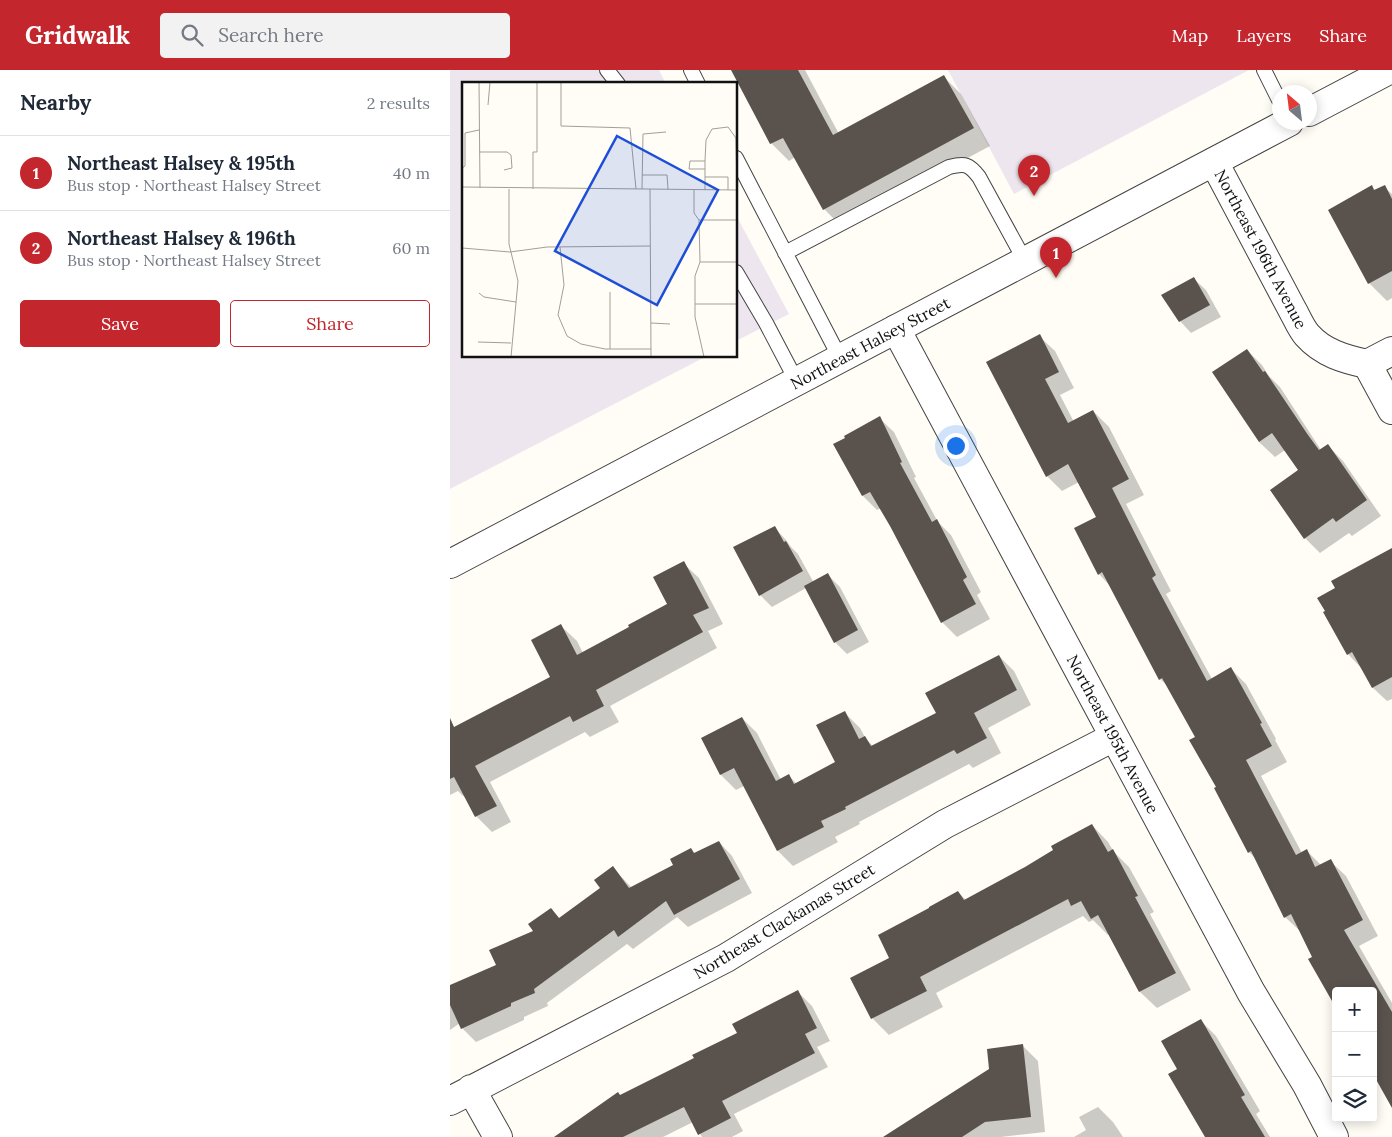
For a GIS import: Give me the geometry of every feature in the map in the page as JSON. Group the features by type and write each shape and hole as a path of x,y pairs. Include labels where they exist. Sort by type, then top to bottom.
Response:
{"street":[{"path":"1317,108 1389,70"},
{"name":"Northeast Halsey Street","path":"450,564 1275,130"},
{"name":"Northeast 196th Avenue","path":"1214,162 1292,311 1307,334 1323,350 1344,359 1367,364"},
{"name":"Northeast 195th Avenue","path":"896,329 1251,992 1307,1085 1334,1137"},
{"path":"1392,350 1367,364 1392,410"},
{"name":"Northeast Clackamas Street","path":"460,1095 726,958 945,824 1114,737"},
{"path":"460,1095 498,1137"}],"lane":[{"path":"607,70 616,82"},
{"path":"691,70 697,82"},
{"path":"1264,70 1272,85"},
{"path":"738,162 840,358"},
{"path":"786,253 949,167 962,164 972,167 979,177 1025,261"},
{"path":"738,275 796,382"}],"shaded area":[{"path":"450,70 659,70 665,82 462,82 462,358 703,358 450,489"},
{"path":"948,70 1249,70 1014,194"},
{"path":"738,219 789,314 738,340"}],"building":[{"path":"731,70 798,70 833,135 944,75 974,128 823,210 783,138 770,144"},
{"path":"1372,185 1374,190 1385,185 1392,199 1392,271 1368,284 1328,210"},
{"path":"1194,277 1210,305 1179,322 1161,295"},
{"path":"1040,334 1059,372 1045,379 1068,423 1093,410 1129,479 1112,488 1156,575 1152,578 1207,681 1231,667 1262,723 1260,724 1272,746 1246,760 1296,855 1307,849 1315,867 1331,859 1363,920 1344,930 1392,1012 1392,1108 1377,1081 1377,987 1332,987 1332,1001 1308,959 1312,957 1291,914 1284,918 1251,851 1248,853 1214,788 1216,787 1189,740 1195,737 1162,678 1159,680 1102,572 1098,575 1074,528 1096,517 1068,464 1046,477 986,362"},
{"path":"1247,349 1263,372 1265,371 1319,450 1328,444 1367,500 1336,522 1333,518 1304,539 1270,490 1298,470 1272,433 1259,442 1212,372"},
{"path":"880,416 902,462 900,463 932,522 937,519 967,577 963,580 976,604 941,623 870,492 862,496 833,444"},
{"path":"775,526 803,571 759,596 733,547"},
{"path":"1392,548 1392,677 1372,688 1352,652 1347,655 1317,598 1335,588 1331,581"},
{"path":"684,561 709,608 693,615 703,632 596,690 604,706 573,722 570,716 475,766 497,806 475,817 454,777 450,779 450,718 454,727 550,677 531,640 561,624 577,655 667,604 653,577"},
{"path":"828,573 858,630 834,643 804,586"},
{"path":"999,655 1017,690 974,713 987,738 957,754 954,750 845,807 846,809 821,821 824,827 777,851 734,768 720,775 701,738 742,717 776,781 789,774 794,784 835,762 816,725 845,711 859,739 865,736 871,746 936,713 925,693"},
{"path":"1092,824 1108,852 1113,849 1138,896 1135,897 1176,973 1139,992 1098,915 1091,919 1081,901 1071,906 1068,899 920,977 927,991 871,1019 850,978 889,958 878,935 958,891 964,900 1025,867 1053,850 1051,846"},
{"path":"719,841 740,879 674,915 666,901 618,937 614,930 534,989 535,993 511,1003 511,1006 461,1029 450,1005 450,985 496,965 489,950 533,931 528,924 551,908 559,918 600,888 594,880 613,866 629,888 673,865 670,859 691,848 694,853"},
{"path":"798,990 817,1028 805,1034 815,1053 722,1101 731,1118 698,1135 684,1107 623,1137 554,1137 618,1092 620,1095 694,1058 692,1055 737,1033 732,1024"},
{"path":"1201,1019 1245,1095 1241,1097 1265,1137 1205,1137 1168,1074 1177,1069 1161,1041"},
{"path":"1023,1044 1031,1117 985,1122 962,1137 883,1137 989,1069 987,1049"}],"place":[{"name":"Northeast Halsey & 196th","path":"1034,196"},
{"name":"Northeast Halsey & 195th","path":"1056,278"}]}
